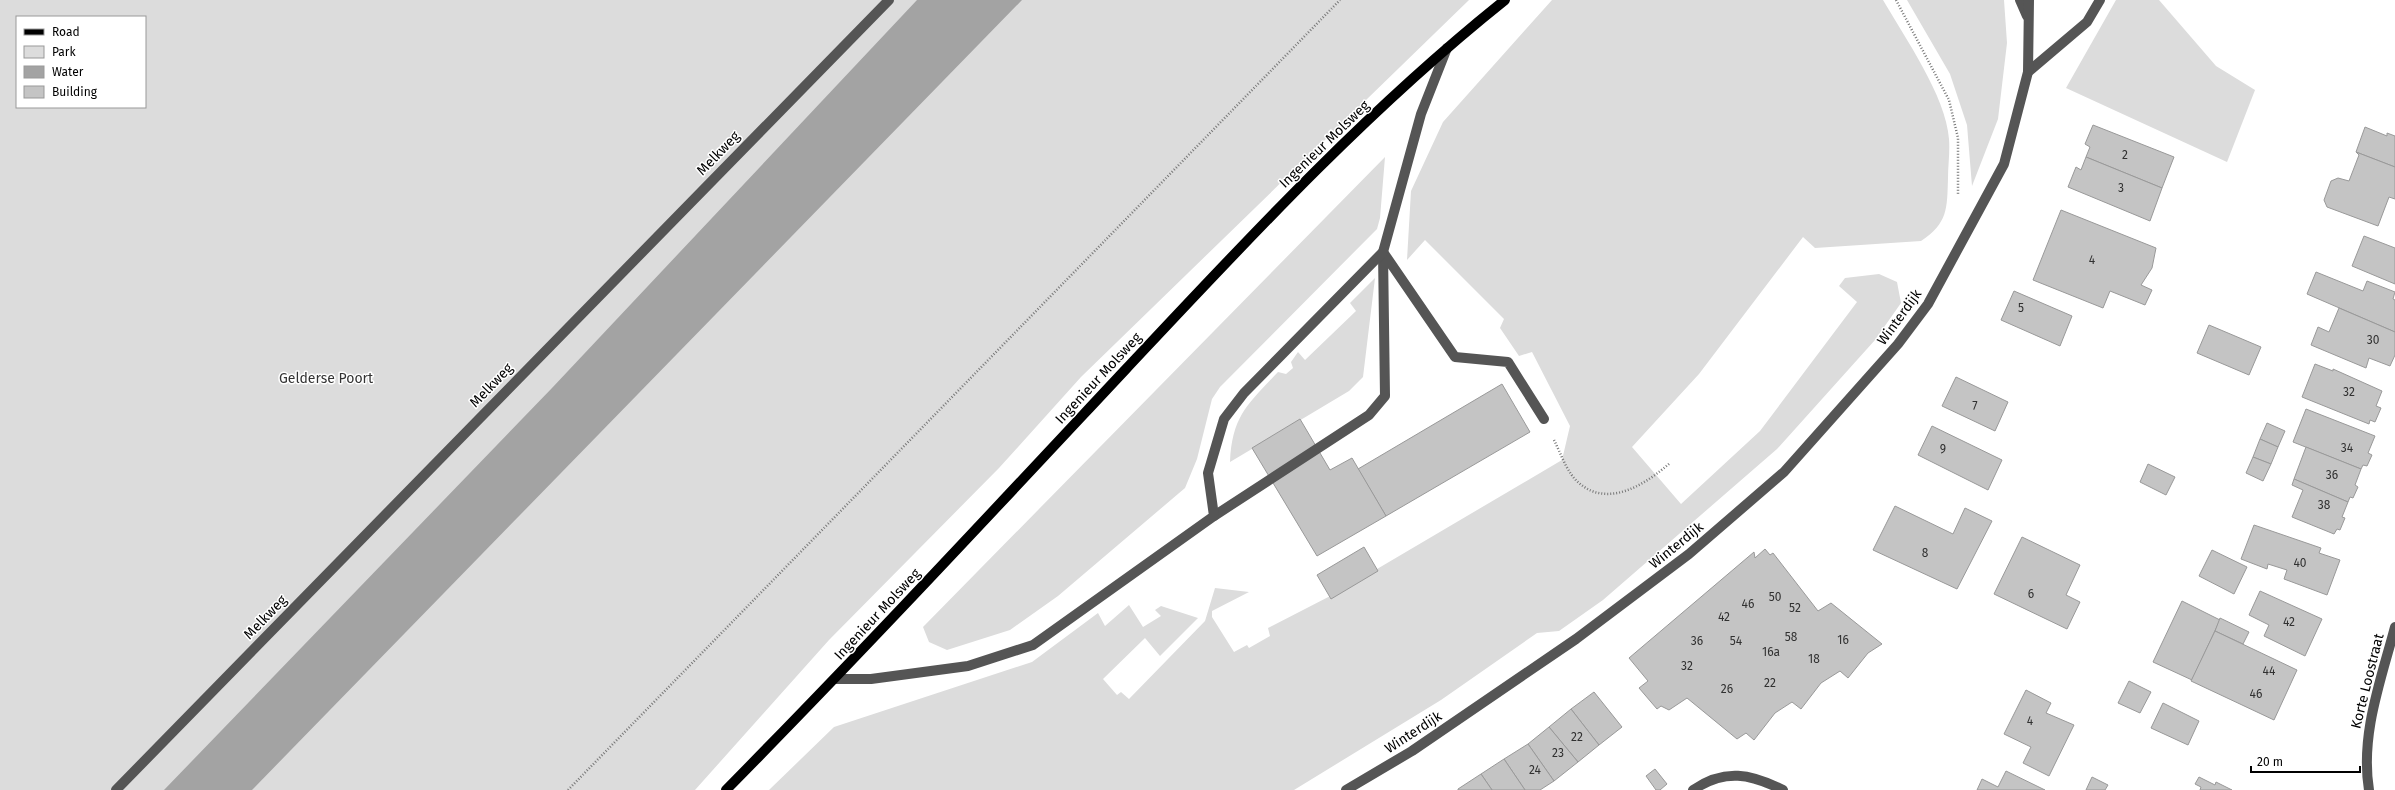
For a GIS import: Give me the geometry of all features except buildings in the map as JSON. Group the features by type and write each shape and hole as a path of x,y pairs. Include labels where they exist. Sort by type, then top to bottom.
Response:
{"main road":[{"name":"Ingenieur Molsweg","path":"726,790 836,679 1271,214 1448,46 1505,0"}],"street":[{"name":"Melkweg","path":"116,790 888,0"},
{"name":"Winterdijk","path":"2020,0 2028,18"},
{"name":"Winterdijk","path":"1346,790 1412,751 1576,639 1689,554 1784,472 1898,344 1928,304 2004,164 2028,72 2029,0"},
{"path":"2028,72 2087,22 2100,0"},
{"path":"836,679 871,679 968,666 1033,645 1214,516 1369,415 1385,396 1383,252 1420,114 1448,46"},
{"path":"1383,252 1455,358 1508,362 1544,419"},
{"path":"1214,516 1208,473 1224,419 1244,393 1383,252"},
{"name":"Korte Loostraat","path":"2368,790 2365,769 2369,725 2395,627"},
{"path":"1693,790 1704,782 1733,774 1759,778 1783,790"}],"path":[{"path":"568,790 1340,0"},
{"path":"1896,0 1949,100 1958,138 1958,199"},
{"path":"1544,419 1568,468 1579,483 1593,491 1625,492 1642,485 1670,463"}],"green space":[{"name":"Gelderse Poort","path":"0,0 1469,0 1081,377 999,468 829,640 695,790 0,790"},
{"path":"1552,0 1883,0 1913,49 1933,86 1941,104 1949,139 1948,189 1946,207 1941,221 1936,228 1921,241 1815,248 1803,237 1699,374 1632,447 1681,504 1760,431 1857,302 1839,286 1845,278 1879,274 1897,282 1901,303 1875,340 1777,449 1603,600 1559,631 1537,633 1441,700 1294,790 769,790 834,727 1032,662 1098,613 1105,626 1129,605 1143,627 1161,616 1155,610 1161,606 1198,618 1160,656 1145,638 1103,679 1117,695 1121,692 1129,699 1205,621 1215,588 1249,592 1212,611 1212,617 1234,652 1247,645 1249,648 1270,636 1268,628 1338,592 1562,460 1570,426 1532,352 1519,356 1500,328 1504,319 1425,240 1407,260 1411,191 1443,122"},
{"path":"1907,0 2004,0 2007,43 1998,119 1972,186 1967,125 1950,74"},
{"path":"2116,0 2159,0 2216,66 2255,90 2227,162 2066,88"},
{"path":"1385,157 1380,218 1377,229 1220,387 1212,399 1197,459 1185,488 1058,596 1010,630 947,650 929,642 923,627"},
{"path":"1375,278 1363,377 1349,391 1230,462 1234,433 1238,422 1250,402 1278,372 1286,374 1293,368 1291,362 1298,352 1305,360 1356,311 1350,303"}],"water":[{"path":"917,0 1022,0 252,790 164,790 552,388"}]}
